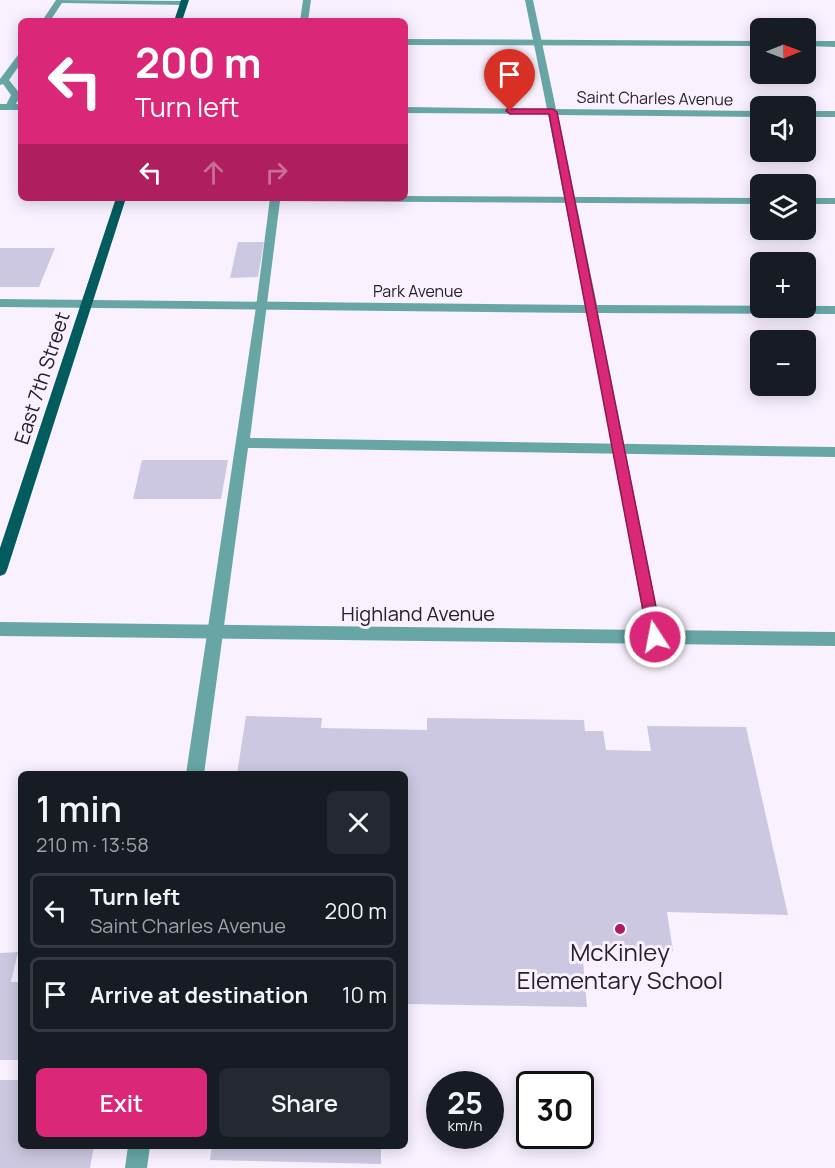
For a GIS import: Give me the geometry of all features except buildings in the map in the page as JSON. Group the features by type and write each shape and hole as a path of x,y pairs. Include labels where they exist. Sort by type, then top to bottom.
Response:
{"main road":[{"path":"179,18 185,1"},
{"name":"East 7th Street","path":"0,570 120,201"}],"street":[{"path":"48,18 60,0 185,1"},
{"path":"304,18 307,0"},
{"path":"529,0 571,200 655,637"},
{"path":"408,42 750,44"},
{"path":"816,44 835,44"},
{"path":"5,107 16,95 2,81 18,61"},
{"name":"Saint Charles Avenue","path":"408,110 750,114"},
{"path":"816,114 835,114"},
{"path":"408,199 750,201"},
{"path":"195,771 262,307 275,201"},
{"path":"816,201 835,201"},
{"name":"Park Avenue","path":"0,303 262,307 835,310"},
{"path":"243,443 835,452"},
{"name":"Highland Avenue","path":"0,629 835,639"},
{"path":"136,1168 139,1149"}],"place":[{"name":"McKinley Elementary School","path":"620,929"}],"route":[{"path":"510,111 553,112 655,637"}]}
